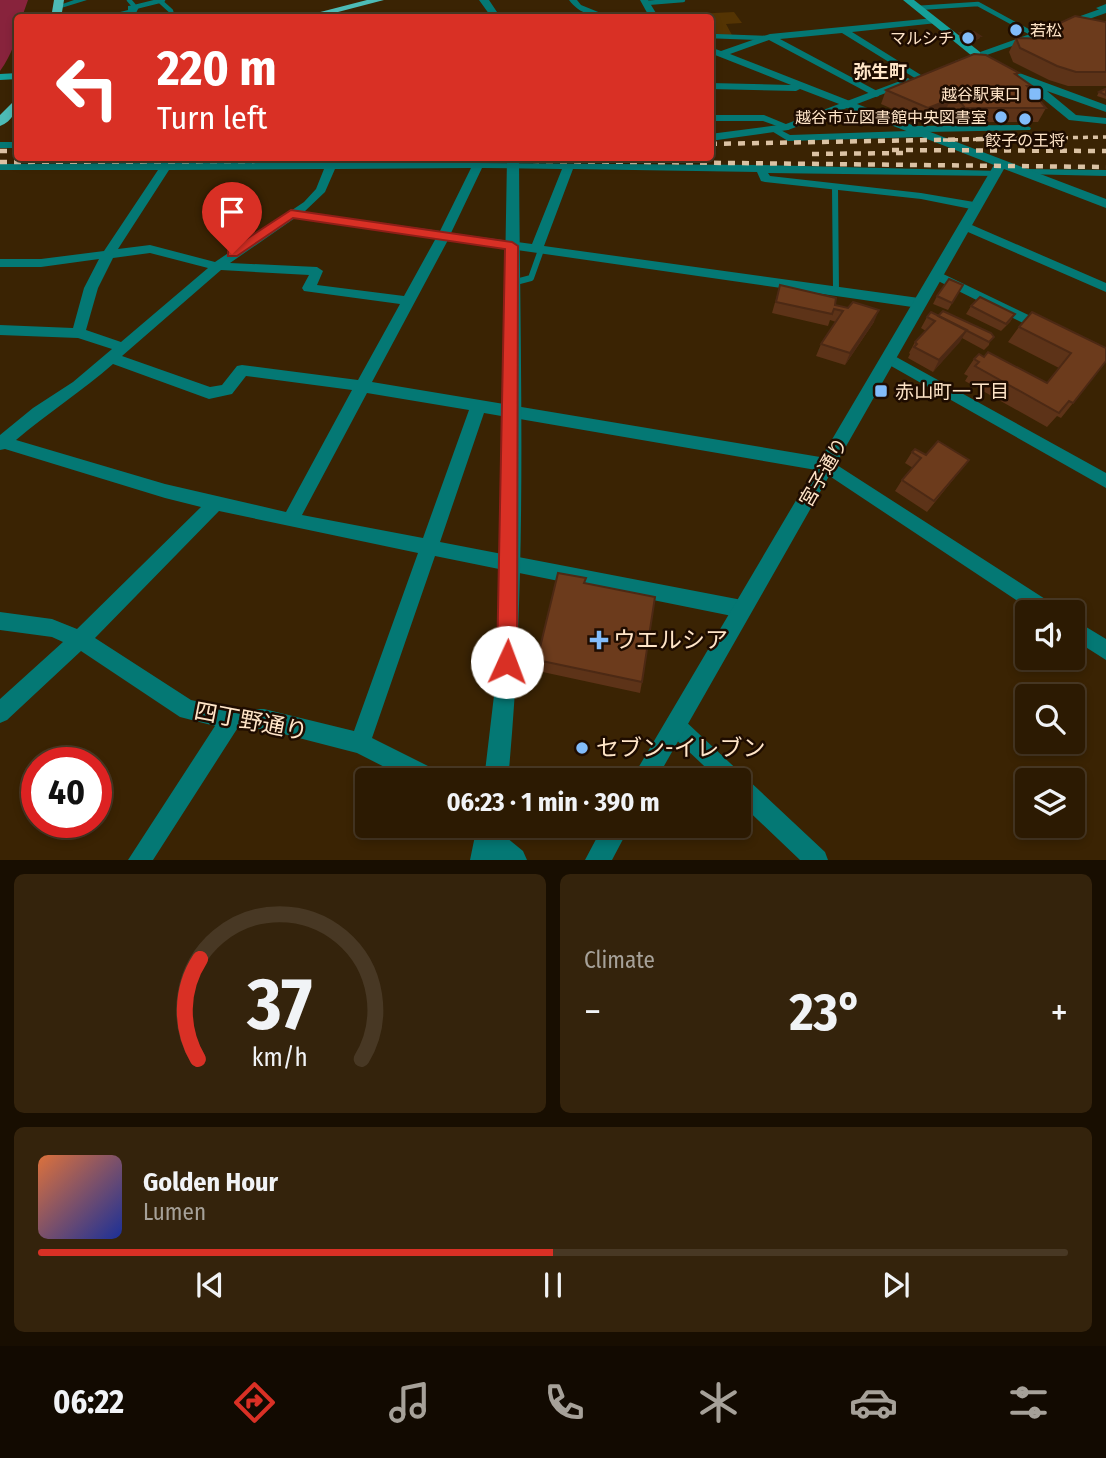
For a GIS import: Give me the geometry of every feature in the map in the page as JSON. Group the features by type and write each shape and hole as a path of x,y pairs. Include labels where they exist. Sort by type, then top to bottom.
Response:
{"main road":[{"path":"335,14 379,0"},
{"path":"908,0 976,54"},
{"path":"0,123 14,105"}],"street":[{"path":"58,3 83,0"},
{"path":"573,0 578,7 593,14"},
{"path":"943,67 976,54 1063,28 1104,10 1091,0"},
{"path":"119,14 133,11 132,4"},
{"path":"722,54 769,38 934,21"},
{"path":"844,30 918,77"},
{"path":"769,38 876,94"},
{"path":"714,51 922,134 998,168"},
{"path":"976,54 988,61"},
{"path":"1000,68 1035,86 1106,109"},
{"path":"714,138 788,127 931,72"},
{"path":"714,86 809,88"},
{"path":"1035,86 1073,118 1106,121"},
{"path":"1055,103 1056,97 1066,94"},
{"path":"714,118 764,118 788,127"},
{"path":"909,129 1026,128"},
{"path":"775,130 788,138 922,134"},
{"path":"1,442 116,352 217,267 308,204 320,190 333,161"},
{"path":"0,167 28,162 333,161 478,166 513,161 569,166 688,162 761,168 998,168 1026,172 1106,173"},
{"path":"497,768 506,687 510,564 513,161"},
{"path":"79,333 81,316 90,289 167,162"},
{"path":"290,520 443,237 478,166"},
{"path":"538,250 569,166"},
{"path":"761,168 765,179 976,206"},
{"name":"宮子通り","path":"650,768 998,168"},
{"path":"1026,172 1106,204"},
{"path":"291,214 919,303"},
{"path":"965,226 1106,288"},
{"path":"0,263 41,263 150,249 217,267 317,271 309,288 408,301"},
{"path":"937,275 1058,335"},
{"path":"0,330 79,333 209,393 227,390 242,370 362,386 827,465 1031,600"},
{"path":"889,358 1106,481"},
{"path":"360,743 478,407"},
{"path":"1,442 165,491 290,520 742,609"},
{"path":"0,713 80,639 216,503"},
{"name":"四丁野通り","path":"0,621 52,628 80,639 187,710 232,719 264,719 360,743 409,768"},
{"path":"1085,636 1106,650"},
{"path":"139,859 232,719"},
{"path":"675,725 721,768"},
{"path":"751,797 817,859"},
{"path":"598,859 610,838"},
{"path":"486,842 514,859"}],"lane":[{"path":"132,4 160,0 172,14"},
{"path":"645,1 683,0"},
{"path":"917,8 978,4 1035,35"},
{"path":"714,36 769,38"},
{"path":"835,187 836,225 833,228 836,291"},
{"path":"512,283 531,278 538,250"}],"shaded area":[{"path":"0,0 28,0 23,14 14,14 14,46 0,71"},
{"path":"734,12 742,23 726,24 732,35 714,35 714,14 695,14"}],"building":[{"path":"1075,16 1106,22 1106,72 1076,72 1020,48 1016,38 1056,39 1047,29"},
{"path":"974,32 980,36 965,37 960,33"},
{"path":"974,54 986,55 1019,73 1015,74 1032,86 1027,86 1046,108 965,108 959,100 951,99 928,108 886,90"},
{"path":"949,279 963,285 952,303 937,296"},
{"path":"780,285 836,298 835,305 848,308 853,302 879,310 850,353 821,344 843,311 834,309 832,314 776,302"},
{"path":"980,297 1015,314 1006,324 971,306"},
{"path":"943,311 991,333 994,337 989,342 938,316"},
{"path":"931,312 967,330 939,360 914,347 917,344 915,342 935,321 927,317"},
{"path":"1032,312 1106,348 1106,361 1073,403 1069,401 1059,413 975,366 979,362 974,359 979,354 984,357 988,352 1047,383 1071,353 1019,327"},
{"path":"938,441 969,460 934,501 902,480 921,458 912,452 915,449 926,455"},
{"path":"558,573 586,578 584,583 655,597 642,682 537,660"}],"railway":[{"path":"943,140 1106,137"},
{"path":"714,144 1042,138"},
{"path":"892,150 1106,151"},
{"path":"0,151 14,151"},
{"path":"812,154 903,153"},
{"path":"0,162 226,161"},
{"path":"545,161 1106,167"}],"place":[{"name":"若松","path":"1016,30"},
{"name":"マルシチ","path":"968,38"},
{"name":"越谷駅東口","path":"1035,94"},
{"name":"越谷市立図書館中央図書室","path":"1001,117"},
{"name":"餃子の王将","path":"1025,119"},
{"name":"赤山町一丁目","path":"881,391"},
{"name":"ウエルシア","path":"599,640"},
{"name":"セブン-イレブン","path":"582,748"}],"district":[{"name":"弥生町","path":"880,72"}],"route":[{"path":"232,254 291,214 512,246 507,662"}]}
